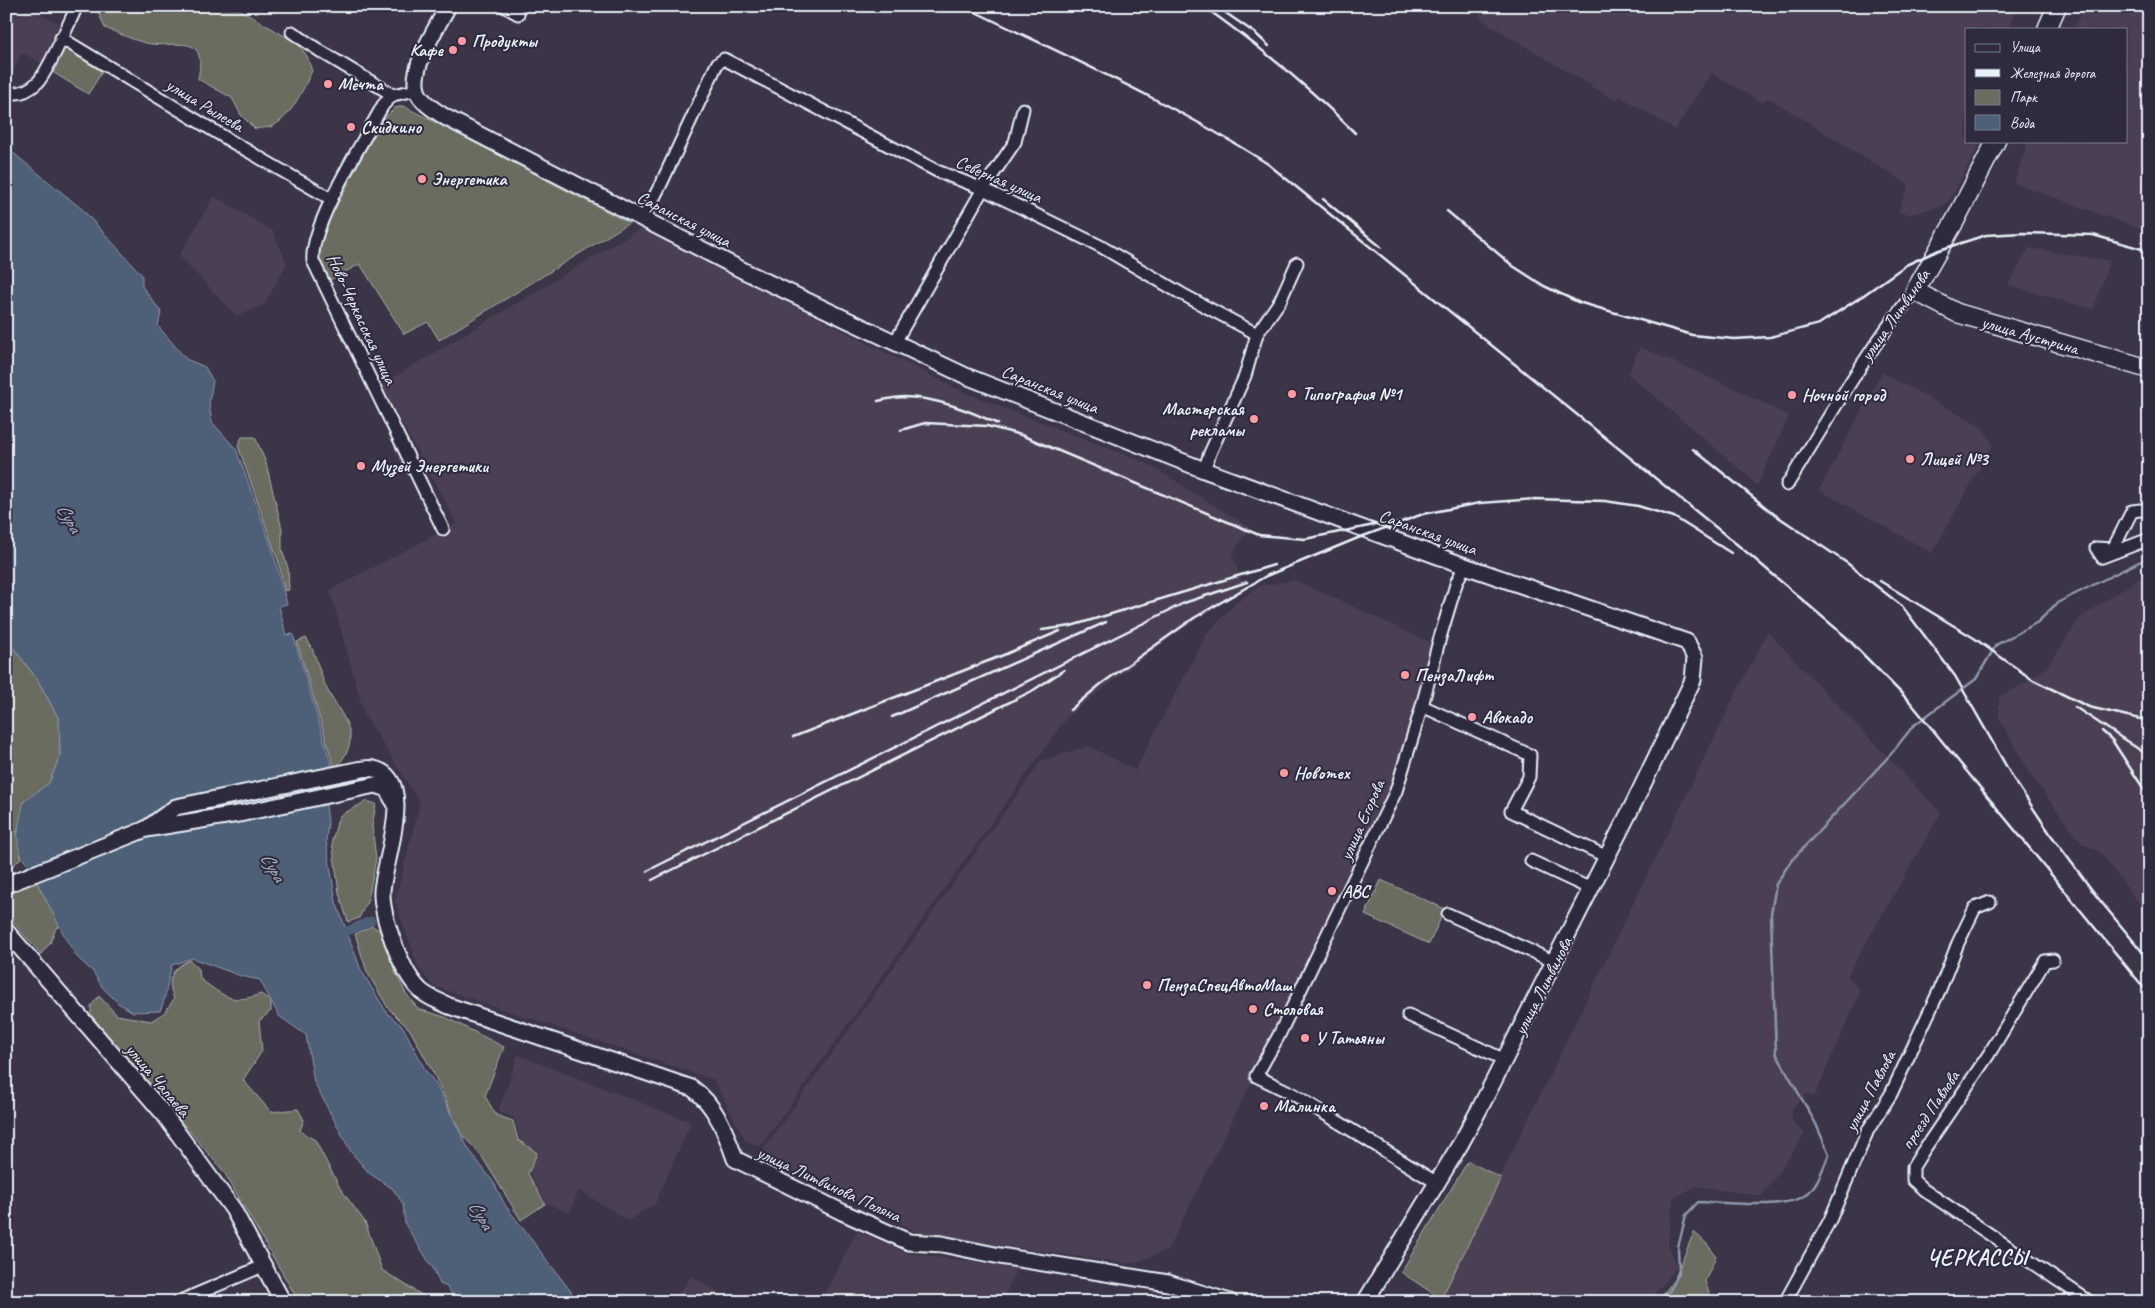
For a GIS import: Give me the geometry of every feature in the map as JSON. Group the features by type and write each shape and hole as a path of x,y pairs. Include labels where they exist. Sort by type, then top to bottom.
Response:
{"main road":[{"path":"416,90 416,77 426,49 448,6"},
{"path":"2047,28 2057,6"},
{"name":"Саранская улица","path":"416,90 427,104 445,116 643,219 746,272 966,376 1204,470 1464,566 1687,642 1695,658"},
{"name":"улица Литвинова","path":"1915,291 1956,219 1995,142"},
{"name":"улица Аустрина","path":"1915,291 1957,313 2149,369"},
{"name":"улица Литвинова","path":"1365,1302 1462,1143 1505,1060 1693,680 1695,658"},
{"path":"146,829 176,807 352,771 375,769 387,776 396,790 396,806"},
{"path":"12,882 146,829 244,813 375,785 381,786 390,793 396,806"},
{"name":"улица Литвинова Поляна","path":"396,806 384,875 383,902 394,942 406,970 420,991 434,999 692,1088 703,1096 713,1108 727,1135 736,1160 842,1212 910,1242 942,1244 1000,1256 1168,1283 1230,1302"},
{"name":"улица Чапаева","path":"6,931 163,1113 234,1209 283,1302"}],"street":[{"path":"6,93 15,94 23,92 38,82 77,6"},
{"path":"504,6 518,14"},
{"path":"292,32 393,95 416,90"},
{"name":"улица Рылеева","path":"61,38 234,143 331,199"},
{"name":"Северная улица","path":"643,219 717,64 724,59 937,171 982,189 1100,246 1182,294 1257,334"},
{"name":"Ново-Черкасская улица","path":"393,95 383,105 331,199 315,239 312,253 313,261 443,529"},
{"path":"895,342 982,189 1015,142 1022,109"},
{"path":"1204,470 1245,376 1257,334 1280,301 1297,263"},
{"name":"улица Литвинова","path":"1787,485 1851,380 1891,321 1915,291"},
{"path":"2149,509 2132,511 2113,549 2096,548 2102,557 2149,539"},
{"name":"улица Егорова","path":"1436,1183 1293,1094 1256,1076 1282,1028 1396,791 1422,706 1439,640 1457,581 1464,566"},
{"path":"1422,706 1530,756 1529,777 1511,810 1607,856"},
{"path":"1531,862 1591,888"},
{"name":"улица Павлова","path":"1785,1302 1830,1220 1868,1130 1891,1094 1975,908 1990,902"},
{"path":"1448,914 1555,962"},
{"name":"проезд Павлова","path":"2053,960 2046,961 1989,1054 1923,1151 1913,1167 1913,1180 1924,1190 2090,1302"},
{"path":"1408,1015 1505,1060"},
{"path":"178,1302 263,1266"}],"shaded area":[{"path":"1477,6 2017,6 2008,28 1965,28 1965,142 1980,142 1953,194 1945,205 1908,215 1898,211 1909,185 1767,97 1763,103 1711,73 1675,130 1620,96 1616,101 1482,20"},
{"path":"2085,6 2149,6 2149,232 2014,183 2028,142 2128,142 2128,28 2074,28"},
{"path":"6,9 22,16 26,9 61,24 42,63 22,53 12,74 6,71"},
{"path":"214,196 273,231 287,264 264,305 237,316 179,256"},
{"path":"641,228 961,391 1146,463 1251,528 1232,554 1245,590 1196,620 1148,654 1068,716 760,1147 745,1140 714,1080 433,986 419,969 395,901 420,803 364,714 330,590 443,529 457,524 381,385"},
{"path":"2029,248 2110,261 2093,309 2008,285"},
{"path":"1640,347 1736,389 1789,416 1757,486 1747,475 1628,374"},
{"name":"Лицей №3","path":"1882,372 1983,428 1993,445 1932,553 1819,490"},
{"path":"2149,575 2149,916 2099,851 2081,843 2030,774 1999,718 1999,697 2025,683 2048,666 2080,618 2136,580"},
{"path":"1295,580 1432,643 1391,795 1316,953 1167,1251 1130,1264 920,1234 817,1179 807,1181 776,1167 763,1150 1041,761 1088,746 1135,770 1207,633 1237,602 1260,586"},
{"path":"1768,632 1941,813 1847,976 1861,991 1814,1097 1807,1094 1792,1108 1792,1121 1805,1134 1762,1196 1695,1186 1673,1199 1668,1245 1677,1266 1649,1302 1439,1302 1738,689"},
{"path":"518,1055 691,1122 655,1204 628,1221 579,1190 570,1213 546,1203 530,1173 514,1118 498,1112"},
{"path":"857,1231 907,1253 1017,1268 1002,1302 821,1302"},
{"path":"692,1276 733,1302 672,1302"}],"green space":[{"path":"99,6 234,6 298,44 307,56 312,71 290,111 270,127 255,129 241,115 232,98 198,79 200,63 198,53 194,47 178,44 157,45 146,43 105,28 98,12"},
{"path":"65,48 102,72 88,94 51,71"},
{"path":"403,106 629,223 439,340 428,322 404,334 360,264 330,280 319,257 322,239 331,217 379,124 395,108"},
{"path":"242,437 255,437 266,463 282,529 282,550 288,568 289,590 285,591 278,560 238,446"},
{"path":"6,638 37,679 59,719 60,756 49,783 17,831 21,858 6,872"},
{"path":"306,638 313,650 323,681 349,729 350,740 348,749 335,770 297,642"},
{"path":"367,801 376,804 372,826 376,859 368,900 359,918 348,922 339,893 332,841 339,816"},
{"path":"35,879 60,926 56,928 50,943 41,954 16,925 7,909 6,901 7,892"},
{"path":"1381,880 1445,909 1429,944 1365,915"},
{"path":"372,926 385,933 394,969 405,992 418,1009 445,1017 504,1047 485,1096 496,1115 513,1121 518,1140 537,1153 528,1174 545,1204 521,1220 482,1157 460,1132 435,1076 410,1030 388,1008 367,972 355,934"},
{"path":"190,960 199,969 200,979 222,994 235,999 242,999 261,994 271,1001 271,1011 259,1021 262,1051 243,1080 271,1112 298,1109 304,1120 300,1131 315,1140 340,1188 365,1222 382,1270 433,1302 299,1302 224,1172 91,1015 91,1006 99,996 117,1015 151,1021 164,1013 174,999 170,986 174,971"},
{"path":"1468,1161 1501,1178 1441,1299 1401,1272"},
{"path":"1694,1232 1716,1256 1705,1281 1712,1302 1658,1302 1675,1278"}],"water":[{"name":"Сура","path":"6,147 82,209 142,275 142,286 161,312 158,326 186,359 205,367 213,381 209,404 212,422 236,449 272,548 287,604 279,606 286,635 293,634 334,774 322,777 328,821 326,841 336,902 361,970 387,1013 403,1027 426,1071 436,1084 468,1148 494,1183 505,1205 579,1302 458,1302 447,1287 440,1284 434,1270 405,1224 403,1204 393,1189 369,1173 351,1152 314,1082 306,1035 279,1016 260,980 241,976 192,958 172,965 160,1011 133,1012 118,1003 103,988 93,972 77,957 23,858 18,843 18,834 24,801 49,783 60,756 59,719 37,679 6,638"}],"waterway":[{"path":"1661,1302 1669,1292 1679,1273 1678,1247 1686,1215 1698,1202 1769,1204 1796,1200 1806,1195 1814,1186 1829,1154 1816,1124 1776,1053 1771,914 1776,884 1791,861 1891,754 1913,726 1976,679 1996,645 2038,622 2057,603 2149,557"},
{"path":"347,931 371,921"}],"railway":[{"path":"963,6 1156,100 1231,141 1268,164 1750,555 1846,637 1910,702 2149,994"},
{"path":"1203,6 1282,66 1355,133"},
{"path":"1223,11 1255,33 1269,46"},
{"path":"1323,199 1381,247"},
{"path":"1447,211 1513,266 1544,286 1578,302 1692,335 1734,339 1770,337 1819,324 1906,265 1939,250 1986,235 2023,233 2093,235 2149,251"},
{"path":"878,401 905,397 930,400 965,410 998,424"},
{"path":"901,430 925,423 987,426 1021,435 1259,535 1305,539 1374,525"},
{"path":"1693,449 1774,514 1847,563 1902,606 1955,676 2013,778 2051,835 2098,898 2149,960"},
{"path":"1070,710 1101,684 1194,618 1266,576 1358,538 1423,514 1480,503 1535,499 1605,501 1638,506 1674,517 1731,553"},
{"path":"1042,630 1071,626 1274,565"},
{"path":"1880,581 1974,638 2033,680 2089,707 2149,721"},
{"path":"647,871 1184,603 1247,582"},
{"path":"892,717 1106,622"},
{"path":"793,737 1060,631"},
{"path":"652,880 1032,691 1064,670"},
{"path":"2075,707 2149,756"},
{"path":"2102,731 2112,740 2149,797"}],"place":[{"name":"Продукты","path":"462,41"},
{"name":"Кафе","path":"453,50"},
{"name":"Мечта","path":"328,84"},
{"name":"Скидкино","path":"351,127"},
{"name":"Энергетика","path":"422,179"},
{"name":"Типография №1","path":"1292,394"},
{"name":"Ночной город","path":"1792,395"},
{"name":"Мастерская рекламы","path":"1254,419"},
{"name":"Лицей №3","path":"1910,459"},
{"name":"Музей Энергетики","path":"361,466"},
{"name":"ПензаЛифт","path":"1405,675"},
{"name":"Авокадо","path":"1472,717"},
{"name":"Новотех","path":"1284,773"},
{"name":"ABC","path":"1332,891"},
{"name":"ПензаСпецАвтоМаш","path":"1147,985"},
{"name":"Столовая","path":"1253,1009"},
{"name":"У Татьяны","path":"1305,1038"},
{"name":"Малинка","path":"1264,1106"}],"district":[{"name":"ЧЕРКАССЫ","path":"1977,1258"}]}
